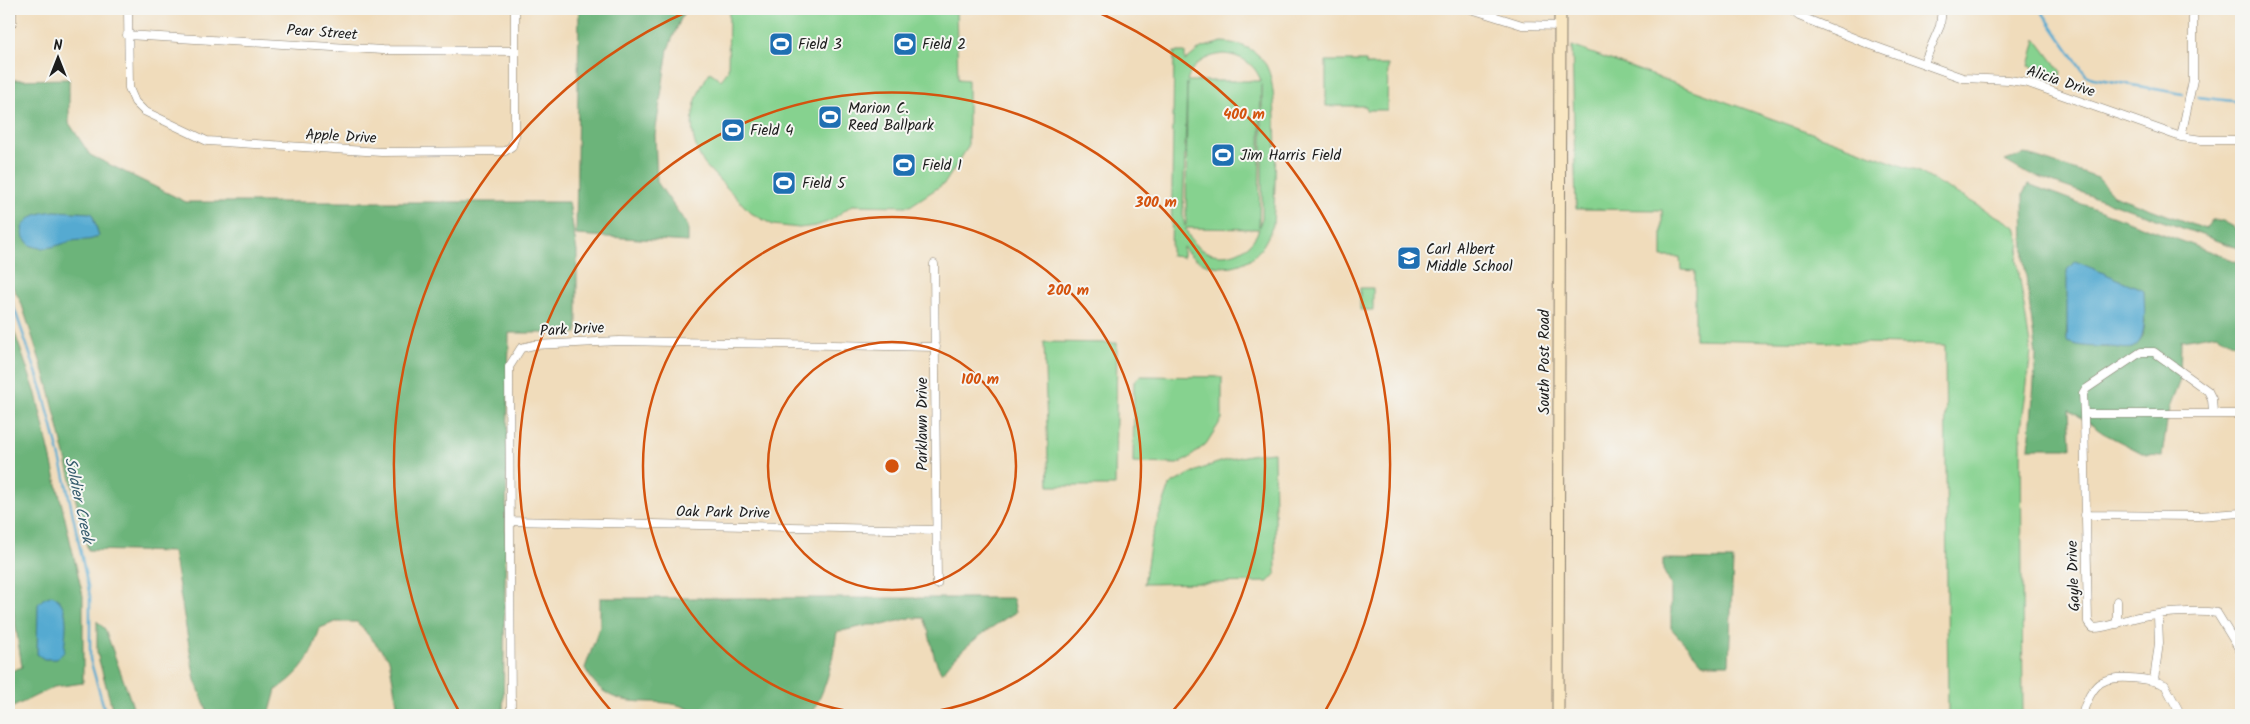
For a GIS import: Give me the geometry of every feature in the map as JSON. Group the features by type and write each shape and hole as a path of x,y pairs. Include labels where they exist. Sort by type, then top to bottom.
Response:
{"main road":[{"name":"South Post Road","path":"1558,715 1560,9"}],"street":[{"path":"10,24 12,9"},
{"name":"Apple Drive","path":"128,9 129,88 135,102 144,111 208,141 365,151 505,151 512,146 515,136 515,9"},
{"path":"1471,9 1522,25 1560,26"},
{"name":"Alicia Drive","path":"1790,9 1799,16 1817,24 1963,78 2010,80 2028,83 2181,137 2202,140 2241,140"},
{"path":"1924,63 1940,26 1942,9"},
{"path":"2181,137 2193,80 2193,9"},
{"name":"Pear Street","path":"127,35 383,50 515,50"},
{"name":"Parklawn Drive","path":"934,264 937,584"},
{"name":"Park Drive","path":"511,715 509,367 521,348 534,345 619,341 936,347"},
{"name":"Gayle Drive","path":"2213,412 2212,399 2208,390 2154,352 2141,352 2086,389 2083,394 2088,622 2093,628 2103,628 2139,617 2199,610 2217,613 2241,652"},
{"path":"2084,414 2213,412 2241,414"},
{"path":"2085,515 2198,516 2241,513"},
{"name":"Oak Park Drive","path":"510,521 936,530"},
{"path":"2116,601 2116,624"},
{"path":"2154,680 2159,643 2158,616"},
{"path":"2082,715 2094,690 2103,681 2154,680 2165,685 2181,715"}],"green space":[{"path":"579,9 685,9 668,49 655,135 657,182 688,226 688,242 576,235"},
{"name":"Marion C. Reed Ballpark","path":"729,9 956,9 958,79 968,80 968,147 945,183 910,206 852,205 830,221 816,226 799,228 773,225 751,213 705,165 699,154 693,130 694,106 703,83 710,72 721,80 728,71"},
{"path":"2036,39 2061,72 2060,76 2029,66"},
{"name":"Jim Harris Field","path":"1222,42 1249,48 1264,61 1271,79 1274,97 1276,143 1273,225 1263,245 1254,256 1237,265 1227,267 1207,264 1198,260 1183,247 1183,257 1171,256 1174,52 1185,52 1185,61 1201,48","holes":["1223,54 1241,58 1251,65 1261,81 1187,81 1192,70 1200,62","1187,83 1185,226 1183,217","1261,85 1262,218 1259,227","1186,228 1259,229 1253,240 1244,248 1234,253 1222,255 1200,249 1192,240"]},
{"path":"1572,46 1919,172 2016,227 2020,243 2017,260 2031,352 2021,430 2023,715 1948,715 1945,345 1695,339 1695,271 1681,270 1680,257 1662,257 1662,210 1576,209"},
{"path":"1326,61 1366,61 1366,65 1388,65 1387,110 1366,110 1366,106 1326,106"},
{"path":"69,79 69,123 90,155 186,202 569,202 577,252 577,333 509,333 503,715 399,715 389,659 357,622 335,622 320,628 313,648 304,664 293,677 276,690 269,715 209,715 195,680 173,552 88,550 48,385 21,302 9,280 9,80"},
{"path":"2025,154 2098,178 2113,195 2205,229 2212,220 2223,221 2241,231 2241,249 2024,172 2005,161"},
{"path":"2028,184 2241,263 2241,348 2217,334 2181,340 2180,380 2169,408 2162,456 2146,455 2103,433 2069,409 2071,448 2029,448 2036,356 2024,260 2023,194","holes":["2068,319 2145,320 2143,336 2132,348 2101,347 2066,337"]},
{"path":"1360,288 1373,288 1373,310 1360,310"},
{"path":"9,316 36,394 83,596 83,683 54,687 9,709 9,672 22,667 9,582"},
{"path":"1044,342 1117,343 1115,486 1049,486"},
{"path":"1140,376 1222,377 1222,419 1206,444 1188,459 1177,464 1133,463 1134,381"},
{"path":"1274,452 1276,573 1268,582 1144,584 1151,539 1170,485 1220,462 1233,458"},
{"path":"1663,559 1733,560 1729,664 1703,664 1671,628 1671,585 1663,570"},
{"path":"600,598 1013,598 1016,612 967,646 942,673 936,661 924,618 910,618 883,625 869,625 837,632 825,686 810,715 699,715 684,707 668,703 623,700 609,695 597,685 585,668 600,626"},
{"path":"97,621 105,629 136,715 114,715 97,653"}],"water":[{"path":"55,211 92,213 99,236 46,248 30,245 24,238 22,228 25,223 36,215"},
{"path":"2075,261 2144,290 2145,313 2143,331 2141,338 2132,348 2082,346 2067,342 2067,270"},
{"path":"52,595 62,605 65,612 64,652 57,659 44,659 37,654 38,604 43,599"}],"waterway":[{"path":"2040,9 2086,75 2093,78 2183,94"},
{"path":"2198,97 2241,102"},
{"name":"Soldier Creek","path":"9,293 43,392 64,473 90,596 90,659 106,715"}],"place":[{"name":"Field 3","path":"781,44"},
{"name":"Field 2","path":"905,44"},
{"name":"Marion C. Reed Ballpark","path":"830,117"},
{"name":"Field 4","path":"733,130"},
{"name":"Jim Harris Field","path":"1223,155"},
{"name":"Field 1","path":"904,165"},
{"name":"Field 5","path":"784,183"},
{"name":"Carl Albert Middle School","path":"1409,258"}]}
